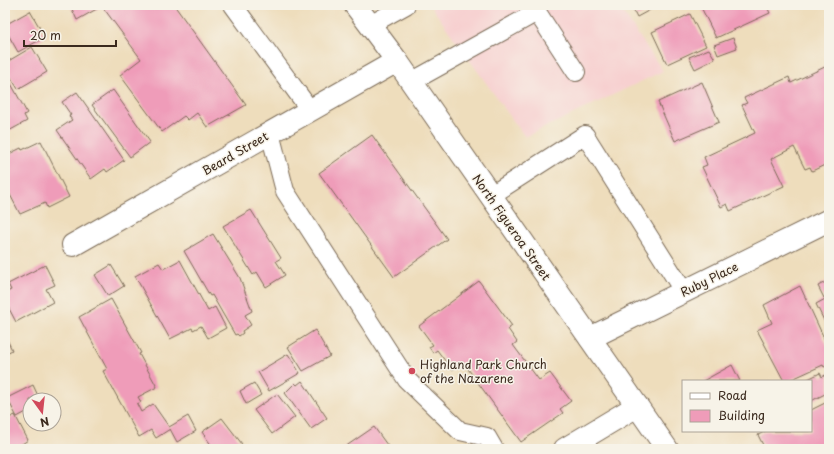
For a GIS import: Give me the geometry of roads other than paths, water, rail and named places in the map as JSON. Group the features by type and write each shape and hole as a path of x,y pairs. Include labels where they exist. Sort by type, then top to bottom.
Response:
{"street":[{"name":"North Figueroa Street","path":"356,5 397,61 667,449"},
{"name":"Beard Street","path":"73,245 397,61"},
{"name":"Ruby Place","path":"590,338 829,220"},
{"path":"565,449 637,406"}],"lane":[{"path":"232,5 310,110"},
{"path":"370,25 406,5"},
{"path":"411,82 533,9 576,72"},
{"path":"270,133 284,191 408,380 460,431 487,437 494,449"},
{"path":"490,196 585,135 684,292"}],"place":[{"name":"Highland Park Church of the Nazarene","path":"412,371"}]}
